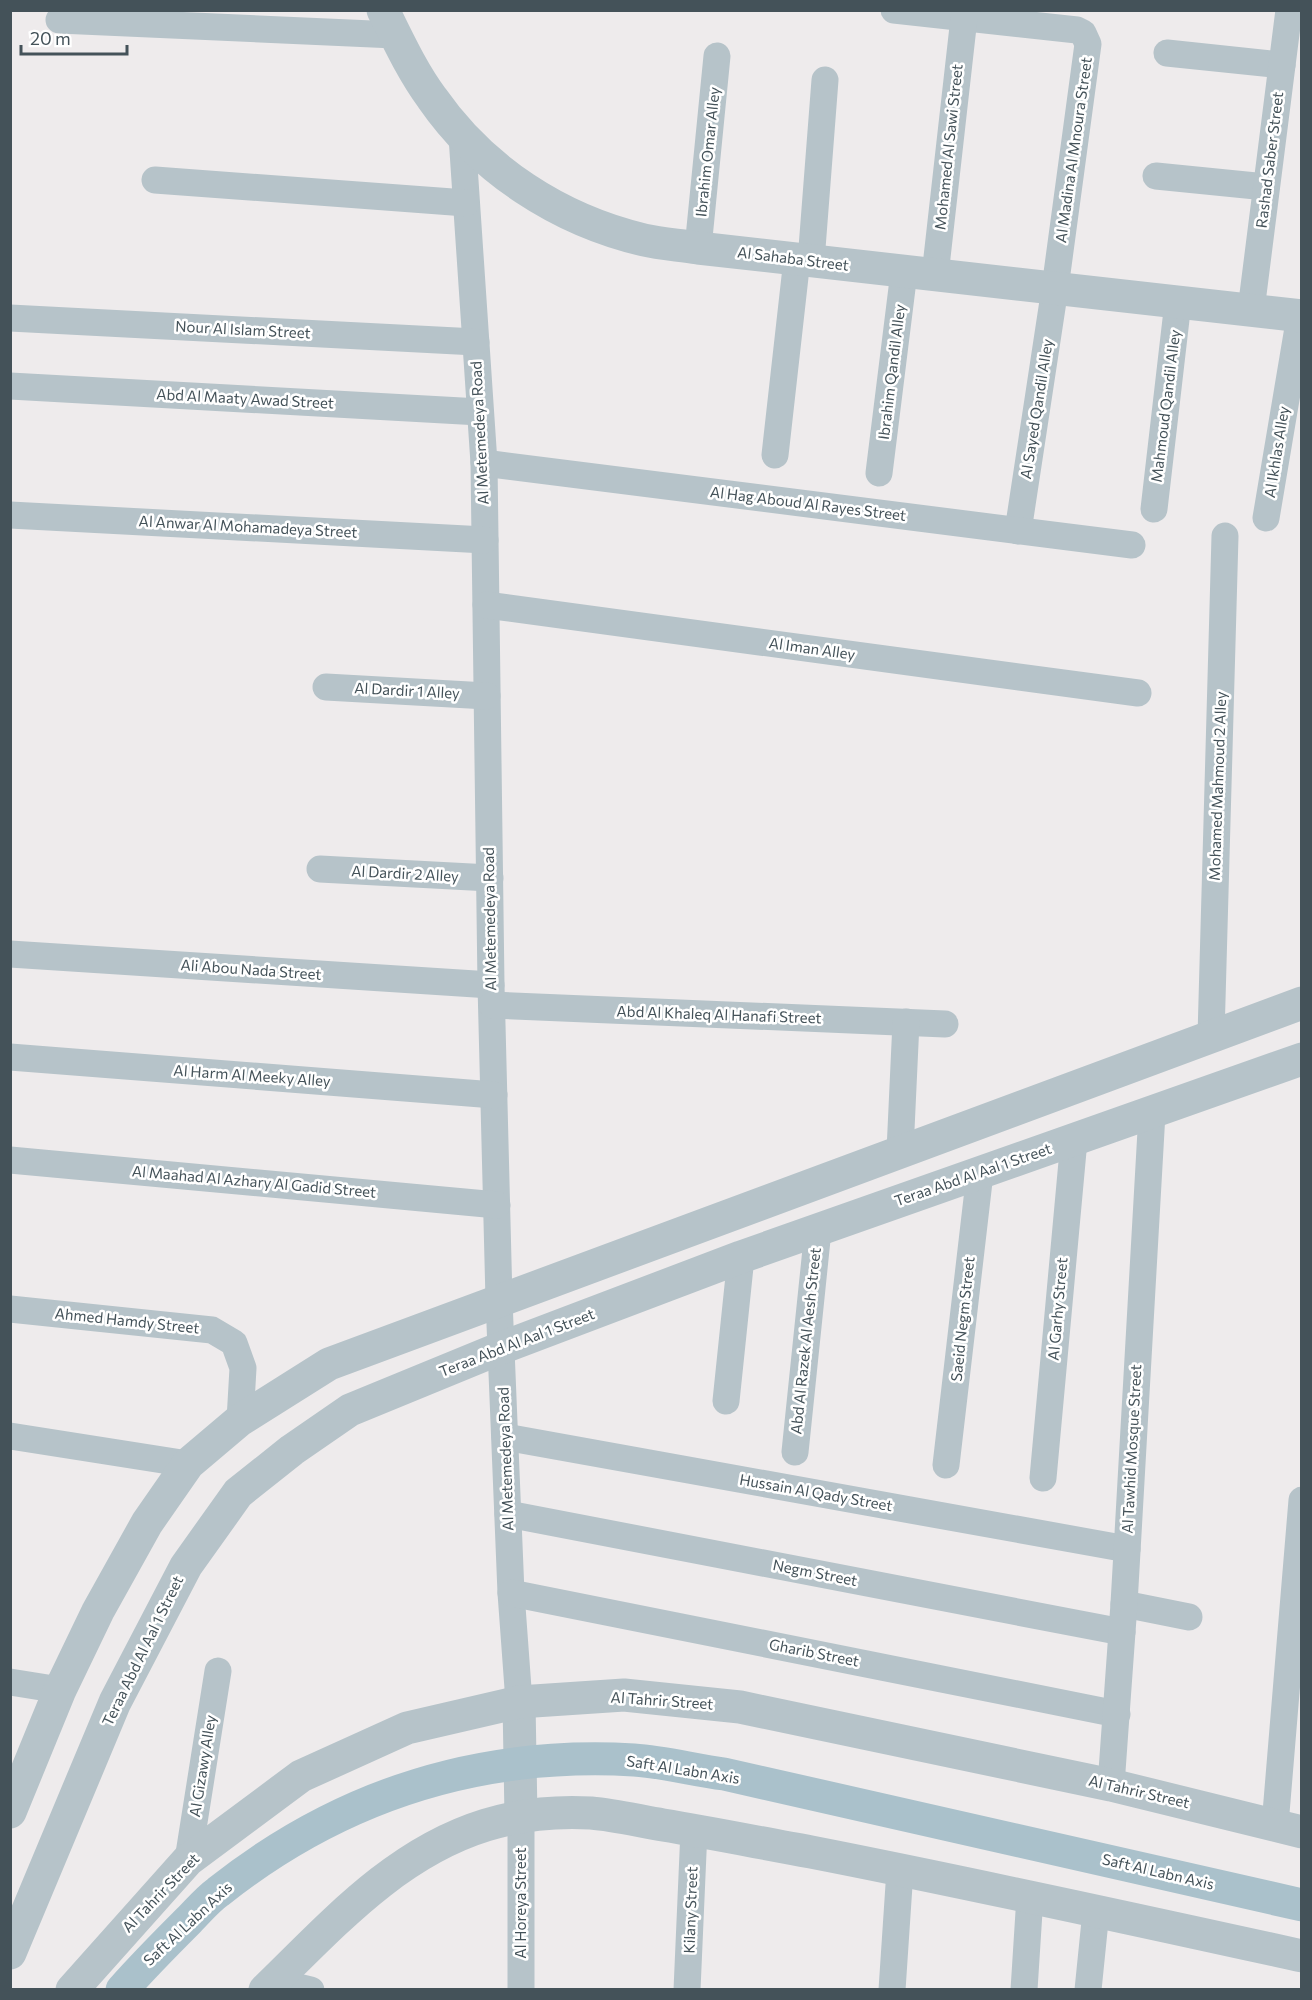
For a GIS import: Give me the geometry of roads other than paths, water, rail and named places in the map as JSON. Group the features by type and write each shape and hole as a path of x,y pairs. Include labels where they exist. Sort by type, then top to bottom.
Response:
{"main road":[{"name":"Saft Al Labn Axis","path":"122,1989 152,1956 217,1893 290,1841 370,1801 456,1773 545,1760 635,1760 724,1774 1302,1905"},
{"name":"Saft Al Labn Axis","path":"150,1989 229,1910 301,1859 380,1820 464,1794 551,1781 639,1782 726,1797 1302,1926"}],"street":[{"name":"Al Madina Al Mnoura Street","path":"894,10 1077,30 1083,33 1088,44 1055,288"},
{"name":"Rashad Saber Street","path":"1251,310 1289,10"},
{"name":"Mohamed Al Sawi Street","path":"920,273 964,18"},
{"path":"59,20 389,23"},
{"name":"Al Sahaba Street","path":"389,23 432,99 462,136 501,173 546,203 594,225 645,240 698,248 1301,316"},
{"path":"1167,53 1282,65"},
{"name":"Ibrahim Omar Alley","path":"698,248 717,56"},
{"path":"776,455 804,260 825,80"},
{"name":"Al Metemedeya Road","path":"462,136 484,463 499,1300 511,1593 519,1702"},
{"path":"1156,176 1266,187"},
{"path":"155,180 466,203"},
{"name":"Ibrahim Qandil Alley","path":"879,472 920,273"},
{"name":"Al Sayed Qandil Alley","path":"1018,531 1055,288"},
{"name":"Mahmoud Qandil Alley","path":"1155,509 1178,302"},
{"name":"Al Ikhlas Alley","path":"1266,518 1301,316"},
{"name":"Nour Al Islam Street","path":"10,318 476,342"},
{"name":"Abd Al Maaty Awad Street","path":"10,387 480,412"},
{"name":"Al Hag Aboud Al Rayes Street","path":"484,463 1132,545"},
{"name":"Al Anwar Al Mohamadeya Street","path":"10,515 485,540"},
{"name":"Mohamed Mahmoud 2 Alley","path":"1211,1036 1226,536"},
{"name":"Al Iman Alley","path":"486,605 1138,693"},
{"name":"Al Dardir 1 Alley","path":"326,687 487,696"},
{"name":"Al Dardir 2 Alley","path":"320,869 490,878"},
{"name":"Ali Abou Nada Street","path":"10,954 492,995"},
{"name":"Abd Al Khaleq Al Hanafi Street","path":"492,995 945,1024"},
{"path":"10,1812 60,1690 98,1611 142,1533 188,1464 240,1420 329,1364 1302,1003"},
{"path":"900,1151 906,1022"},
{"name":"Al Harm Al Meeky Alley","path":"10,1057 494,1095"},
{"name":"Teraa Abd Al Aal 1 Street","path":"10,1953 115,1702 186,1566 238,1493 292,1450 350,1410 501,1348 741,1257 1302,1059"},
{"name":"Al Tawhid Mosque Street","path":"1111,1785 1124,1604 1152,1113"},
{"name":"Al Garhy Street","path":"1043,1478 1074,1140"},
{"name":"Al Maahad Al Azhary Al Gadid Street","path":"10,1160 497,1205"},
{"name":"Saeid Negm Street","path":"946,1465 980,1173"},
{"name":"Abd Al Razek Al Aesh Street","path":"795,1452 818,1230"},
{"path":"726,1401 741,1257"},
{"name":"Ahmed Hamdy Street","path":"10,1309 212,1330 234,1343 243,1368 240,1420"},
{"path":"10,1436 188,1464"},
{"name":"Hussain Al Qady Street","path":"505,1437 1127,1549"},
{"path":"1288,1828 1302,1500"},
{"name":"Negm Street","path":"508,1514 1122,1632"},
{"name":"Gharib Street","path":"511,1593 1117,1714"},
{"path":"1124,1604 1189,1617"},
{"name":"Al Gizawy Alley","path":"188,1860 218,1671"},
{"path":"10,1682 60,1690"},
{"name":"Al Tahrir Street","path":"72,1989 188,1860 301,1776 406,1728 519,1702 624,1695 740,1707 1111,1785 1288,1828"},
{"path":"519,1702 521,1817"},
{"path":"269,1985 366,1893 393,1871 423,1852 487,1825 521,1817 556,1813 592,1813 694,1830 1030,1896 1302,1956"},
{"name":"Al Horeya Street","path":"521,1817 529,1989"},
{"name":"Kilany Street","path":"687,1989 694,1830"},
{"path":"892,1989 900,1870"},
{"path":"1024,1989 1030,1896"},
{"path":"1089,1989 1096,1911"},
{"path":"269,1985 311,1989"}]}
